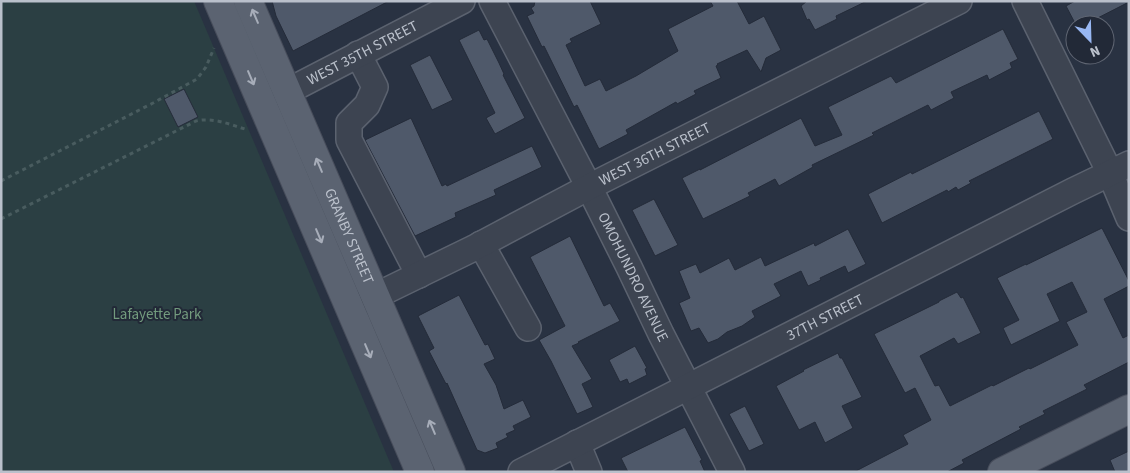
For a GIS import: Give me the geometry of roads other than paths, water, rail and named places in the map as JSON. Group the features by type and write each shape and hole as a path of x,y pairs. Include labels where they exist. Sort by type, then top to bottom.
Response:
{"main road":[{"name":"GRANBY STREET","path":"218,1 420,472"},
{"name":"GRANBY STREET","path":"248,1 451,472"},
{"path":"1002,472 1129,409"}],"street":[{"name":"WEST 35TH STREET","path":"262,104 462,1"},
{"name":"OMOHUNDRO AVENUE","path":"492,1 589,188 732,472"},
{"name":"WEST 36TH STREET","path":"350,309 960,1"},
{"path":"1024,1 1120,168 1129,218"},
{"path":"358,54 374,87 367,105 349,123 350,140 419,275"},
{"name":"37TH STREET","path":"521,472 1120,168"},
{"path":"481,244 528,328"},
{"path":"577,443 589,472"}],"park label":[{"name":"Lafayette Park","path":"157,314"}]}
